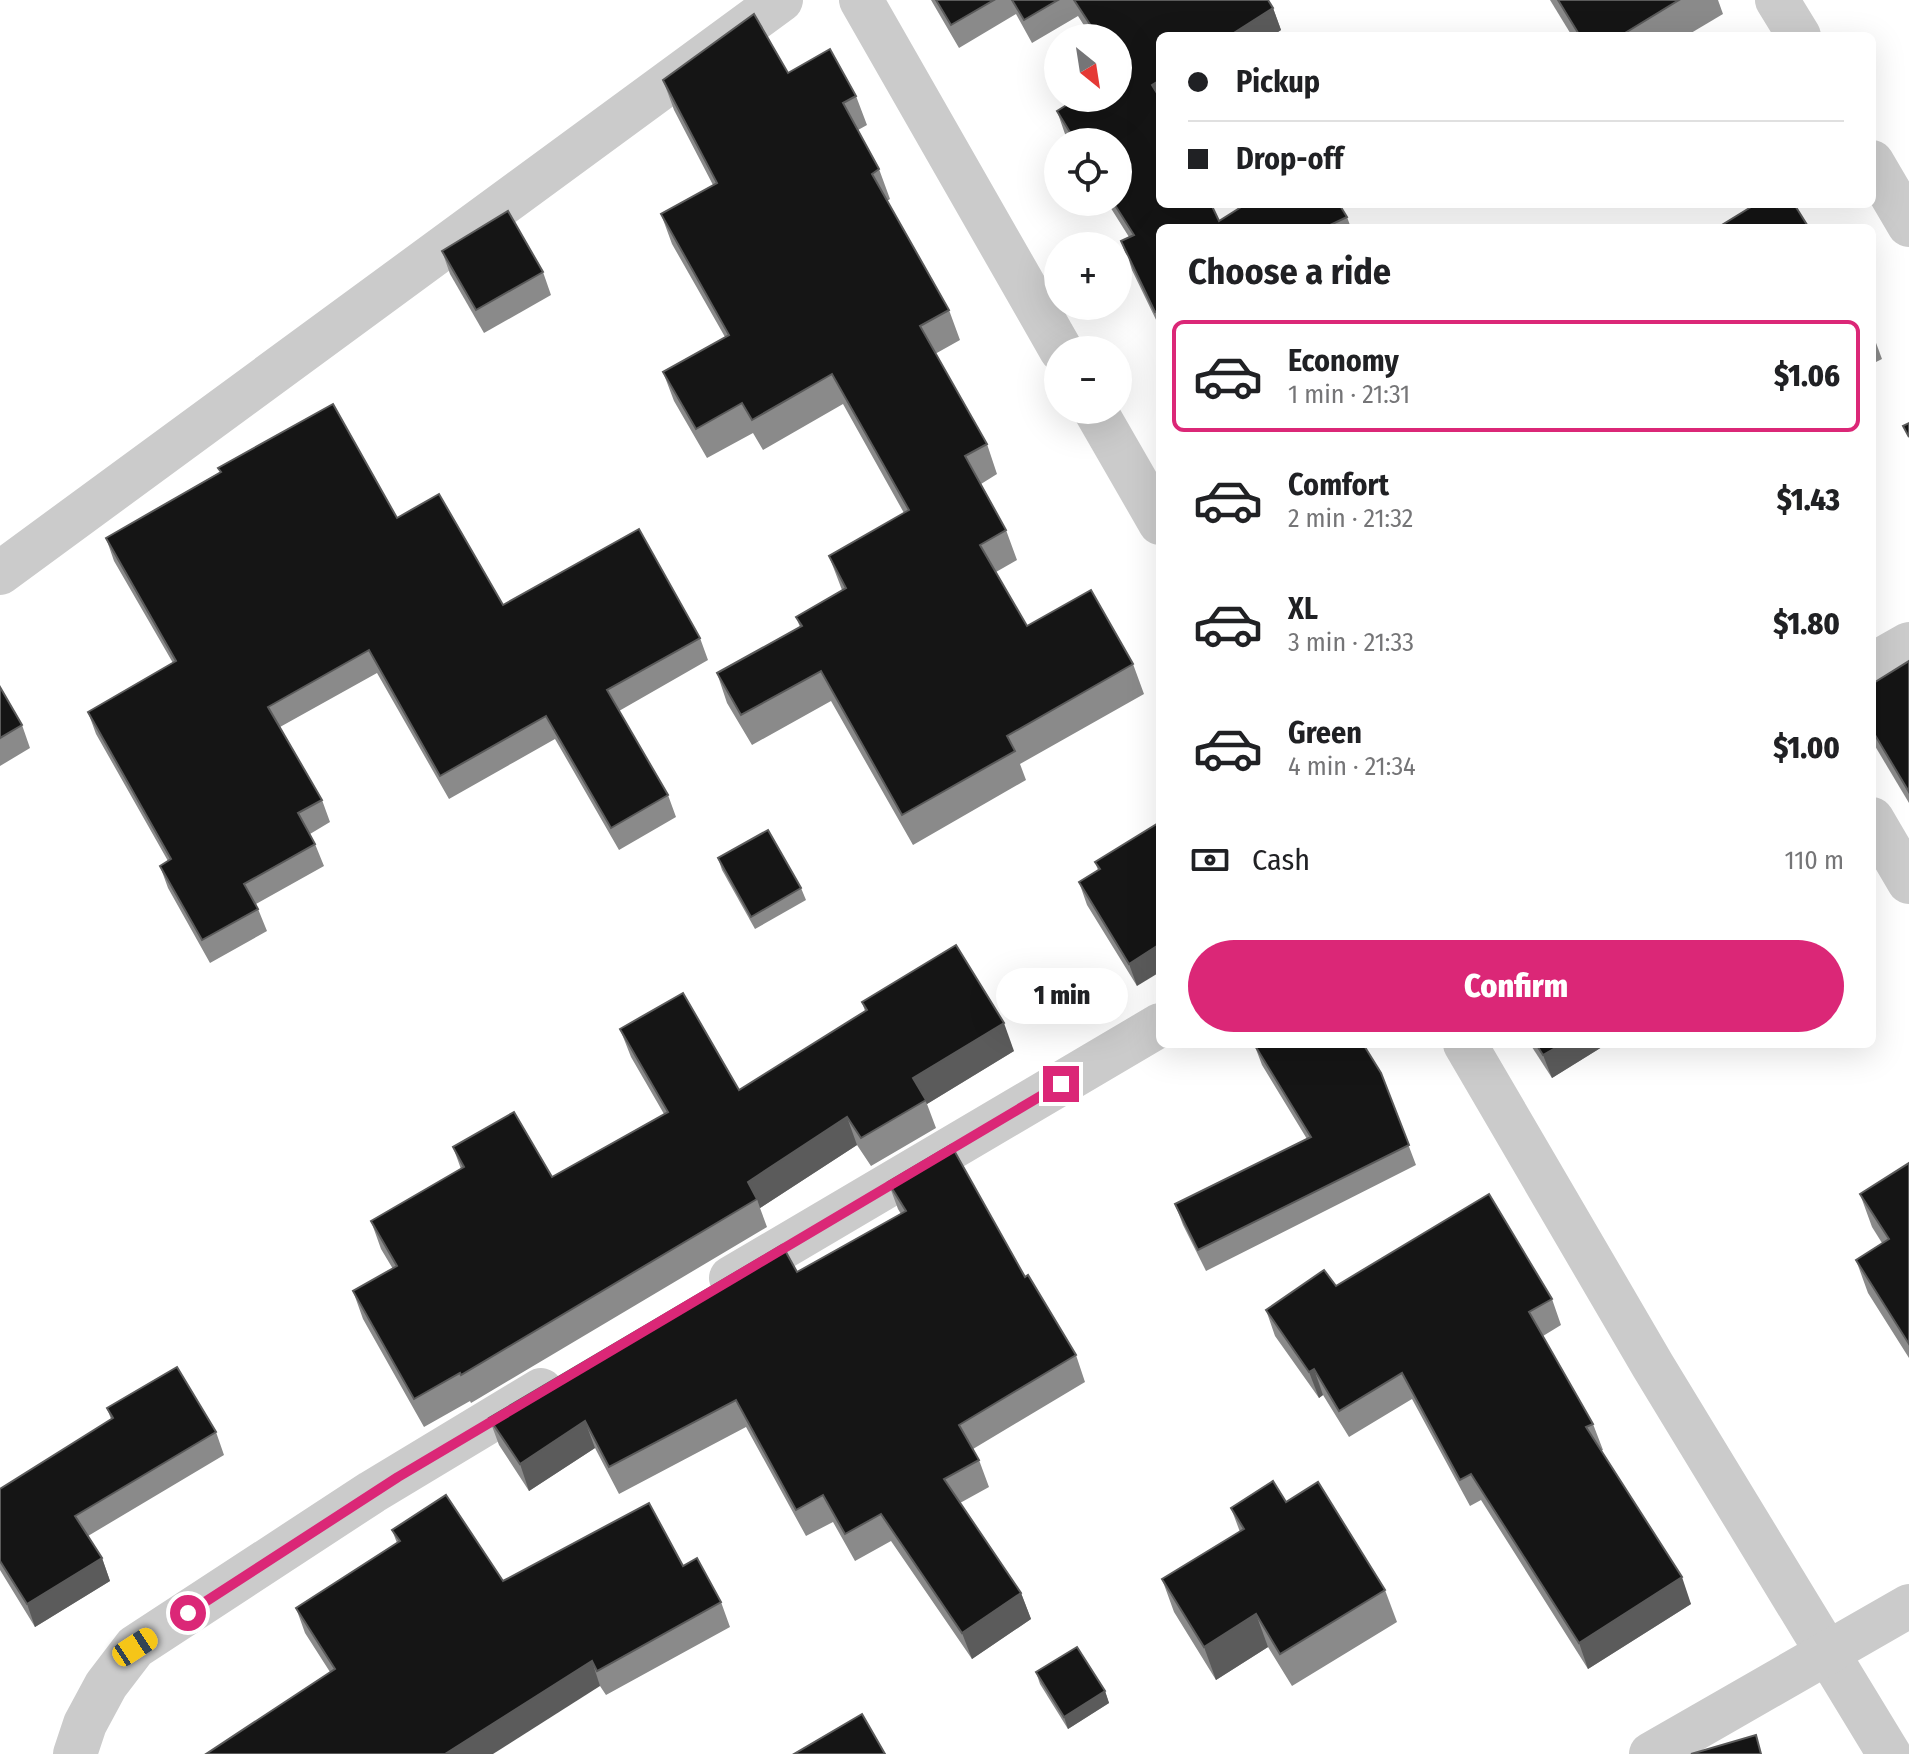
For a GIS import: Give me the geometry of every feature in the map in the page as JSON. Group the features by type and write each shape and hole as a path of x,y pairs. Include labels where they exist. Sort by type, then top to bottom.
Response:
{"street":[{"path":"0,573 781,0"},
{"path":"861,0 1053,336"},
{"path":"1777,0 1797,32"},
{"path":"1876,169 1909,225"},
{"path":"1103,424 1156,516"},
{"path":"1876,663 1909,644"},
{"path":"1876,826 1909,882"},
{"path":"699,1297 1156,1027"},
{"path":"1467,1048 1653,1366 1889,1754"},
{"path":"75,1754 85,1724 106,1685 135,1647 372,1492 580,1367"},
{"path":"1651,1754 1909,1606"}],"building":[{"path":"936,0 994,0 951,25"},
{"path":"1012,0 1058,0 1024,20"},
{"path":"1074,0 1268,0 1273,8 1235,32 1156,32 1156,82 1152,85 1156,92 1156,208 1213,208 1219,221 1240,208 1341,208 1347,217 1332,224 1156,224 1155,312 1132,264 1134,235 1122,216 1132,216 1132,128 1067,128 1058,112 1132,112 1132,24 1090,24"},
{"path":"1558,0 1679,0 1627,32 1578,32"},
{"path":"754,14 788,73 830,49 856,96 843,103 879,169 872,174 949,310 920,326 987,444 965,456 1006,530 980,545 1027,626 1091,590 1133,664 1007,736 1015,751 902,815 821,671 741,715 717,673 802,626 796,617 846,588 829,556 909,510 832,374 752,420 742,403 696,429 663,372 729,335 661,214 717,183 663,80"},
{"path":"1750,208 1796,208 1806,224 1724,224"},
{"path":"508,211 543,272 476,310 442,251"},
{"path":"333,404 397,518 439,494 503,605 639,529 700,638 607,690 668,795 611,828 546,716 440,776 369,650 268,707 322,800 298,813 315,844 244,884 258,909 202,940 160,866 171,859 88,712 176,661 106,538 221,472 218,468"},
{"path":"1909,423 1909,437 1903,426"},
{"path":"1909,661 1909,792 1876,737 1876,682"},
{"path":"0,687 22,725 0,738"},
{"path":"1156,824 1156,947 1129,964 1079,882 1100,869 1095,862"},
{"path":"768,830 801,888 751,917 718,858"},
{"path":"956,945 1004,1023 913,1078 926,1100 861,1138 847,1117 748,1182 757,1199 461,1375 414,1399 353,1291 397,1266 371,1221 464,1167 453,1147 514,1112 552,1177 668,1112 620,1029 683,993 739,1090 867,1010 862,1002"},
{"path":"1256,1048 1365,1048 1381,1073 1409,1145 1198,1250 1175,1204 1311,1137"},
{"path":"1539,1048 1555,1048 1543,1055"},
{"path":"951,1145 1025,1277 1028,1275 1076,1355 959,1425 979,1460 944,1479 1021,1593 962,1633 881,1514 845,1534 823,1495 796,1510 736,1400 609,1467 585,1421 520,1464 489,1418 782,1245 797,1272 906,1211 888,1182"},
{"path":"1909,1163 1909,1344 1856,1260 1889,1239 1860,1194"},
{"path":"1489,1194 1552,1299 1529,1312 1593,1424 1586,1427 1682,1577 1579,1643 1471,1474 1460,1480 1402,1373 1339,1411 1314,1369 1309,1372 1266,1310 1324,1270 1336,1286"},
{"path":"177,1367 216,1432 75,1516 102,1558 27,1604 0,1561 0,1489 113,1418 107,1408"},
{"path":"1273,1481 1286,1502 1318,1482 1385,1590 1280,1654 1256,1614 1204,1647 1162,1579 1244,1529 1231,1508"},
{"path":"446,1495 503,1581 649,1503 683,1566 697,1558 721,1602 597,1671 592,1661 445,1754 206,1754 335,1669 296,1608 400,1541 392,1530"},
{"path":"1077,1647 1105,1691 1064,1717 1036,1672"},
{"path":"862,1714 885,1754 794,1754"},
{"path":"1756,1735 1761,1754 1691,1754"}],"route":[{"path":"188,1613 372,1492 1061,1084"}]}
